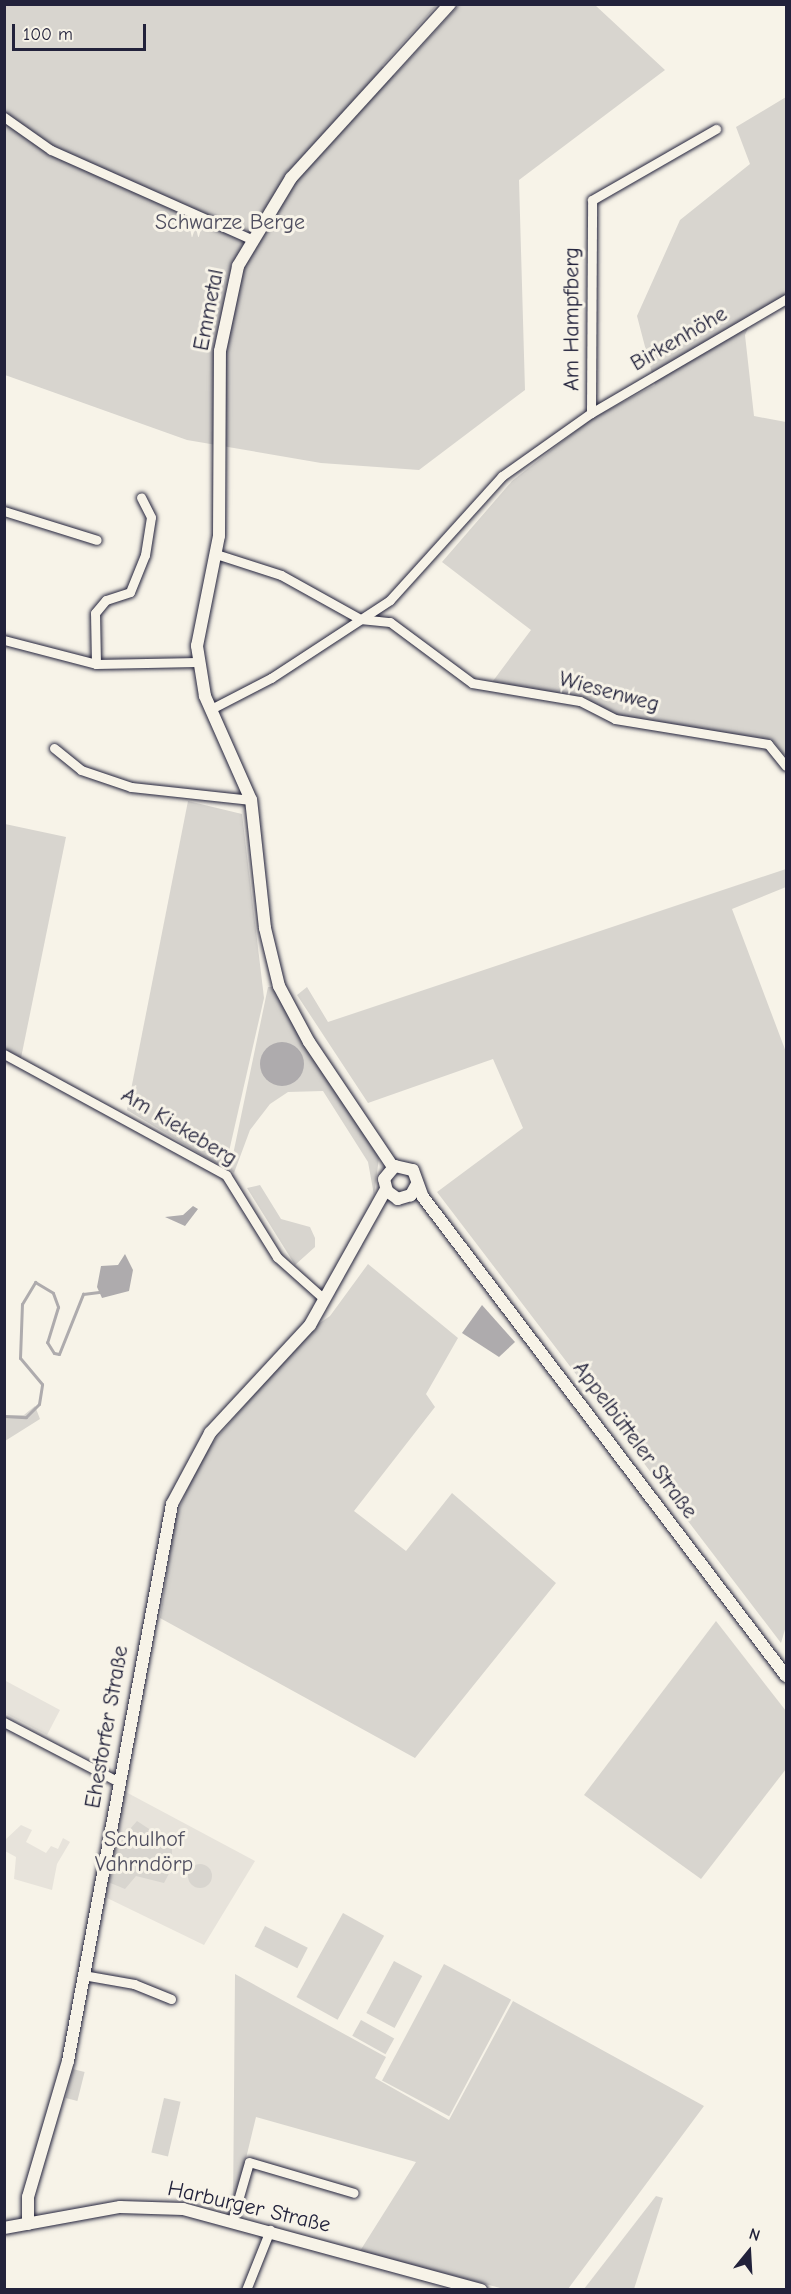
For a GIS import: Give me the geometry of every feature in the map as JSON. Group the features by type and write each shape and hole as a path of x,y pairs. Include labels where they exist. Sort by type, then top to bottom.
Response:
{"main road":[{"name":"Emmetal","path":"197,662 201,609 216,554 220,351 229,292 251,239 291,178 450,4"},
{"path":"197,662 211,709 251,800 265,928 279,986 309,1042 393,1167 411,1169 417,1184 401,1198 386,1189 385,1177 393,1167"},
{"name":"Appelbütteler Straße","path":"417,1184 786,1676"},
{"name":"Ehestorfer Straße","path":"28,2224 28,2197 65,2074 163,1538 178,1486 210,1433 310,1325 323,1298 374,1216 386,1189"},
{"name":"Ehestorfer Straße","path":"374,1216 401,1198"},
{"name":"Appelbütteler Straße","path":"401,1198 450,1230"},
{"name":"Harburger Straße","path":"4,2228 141,2206 232,2220 481,2289"}],"street":[{"path":"4,117 51,150 251,239"},
{"name":"Am Hampfberg","path":"211,709 390,600 502,476 591,413 592,200 716,129"},
{"name":"Birkenhöhe","path":"591,413 786,298"},
{"path":"96,664 95,614 106,600 130,592 145,555 151,518 141,497"},
{"path":"4,511 97,540"},
{"path":"216,554 281,575 360,619"},
{"name":"Wiesenweg","path":"360,619 390,622 472,683 580,701 615,719 768,744 786,766"},
{"path":"4,640 96,664 197,662"},
{"path":"54,748 81,770 131,787 251,800"},
{"name":"Am Kiekeberg","path":"4,1054 226,1174 277,1257 323,1298"},
{"path":"4,1722 119,1782"},
{"path":"83,1975 134,1984 171,1999"},
{"path":"232,2220 249,2162 354,2193"},
{"path":"246,2289 270,2230"}],"shaded area":[{"path":"282,1042 298,1048 304,1064 298,1080 282,1086 266,1080 260,1064 266,1048"},
{"path":"193,1206 198,1209 185,1226 165,1217 183,1215"},
{"path":"125,1254 133,1270 129,1291 102,1298 97,1287 101,1266 118,1265"},
{"path":"482,1305 515,1342 499,1357 462,1333"},
{"path":"4,1680 60,1710 47,1735 5,1713"},
{"path":"124,1791 255,1861 204,1945 105,1897"},
{"path":"21,1825 32,1830 26,1842 46,1853 51,1846 58,1849 63,1838 70,1842 57,1864 52,1890 14,1879 16,1857 5,1851 5,1840"}],"green space":[{"name":"Schwarze Berge","path":"5,5 437,5 382,66 394,76 459,5 595,5 665,70 519,180 525,390 419,470 321,463 187,440 5,375"},
{"path":"786,97 786,295 755,313 745,335 754,416 786,422 786,757 774,742 620,718 585,701 490,685 531,630 442,562 512,481 591,419 655,385 637,316 680,220 750,164 736,127"},
{"path":"188,801 242,814 264,998 225,1169 127,1110"},
{"path":"5,824 66,837 21,1058 5,1049"},
{"path":"786,869 786,887 732,909 786,1052 786,1626 781,1643 437,1192 523,1128 493,1059 368,1103 297,995 307,987 328,1022"},
{"path":"268,987 275,987 379,1158 374,1195 368,1162 323,1091 288,1092 270,1104 250,1130 234,1173 230,1169"},
{"path":"260,1185 281,1219 310,1227 315,1238 315,1247 295,1265 247,1188"},
{"path":"368,1264 458,1338 426,1394 435,1407 354,1511 406,1551 452,1493 556,1583 415,1758 160,1618 175,1519 201,1456 311,1329 330,1316"},
{"path":"35,1406 40,1419 5,1441 5,1415 24,1415"},
{"path":"716,1621 786,1711 786,1769 701,1879 584,1795"},
{"name":"Schulhof Vahrndörp","path":"137,1821 172,1844 172,1868 164,1883 136,1876 125,1889 108,1882 115,1846"},
{"path":"200,1864 208,1868 212,1876 208,1884 200,1888 192,1884 188,1876 192,1868"},
{"path":"343,1913 384,1936 338,2020 296,1997"},
{"path":"265,1926 308,1948 297,1968 255,1946"},
{"path":"394,1961 422,1976 395,2028 366,2013"},
{"path":"444,1964 511,2000 449,2116 382,2081"},
{"path":"235,1974 386,2057 375,2078 449,2120 513,2001 704,2106 568,2289 504,2289 360,2251 416,2162 256,2117 233,2212"},
{"path":"361,2020 394,2038 386,2054 352,2036"},
{"path":"73,2069 85,2072 77,2101 66,2098"},
{"path":"164,2098 181,2102 168,2156 151,2153"},
{"path":"656,2196 663,2198 634,2289 584,2289"}],"waterway":[{"path":"4,1416 26,1417 39,1404 42,1384 20,1358 22,1304 35,1282 53,1293 58,1307 47,1342 54,1353 59,1354 83,1294 99,1292"}]}
